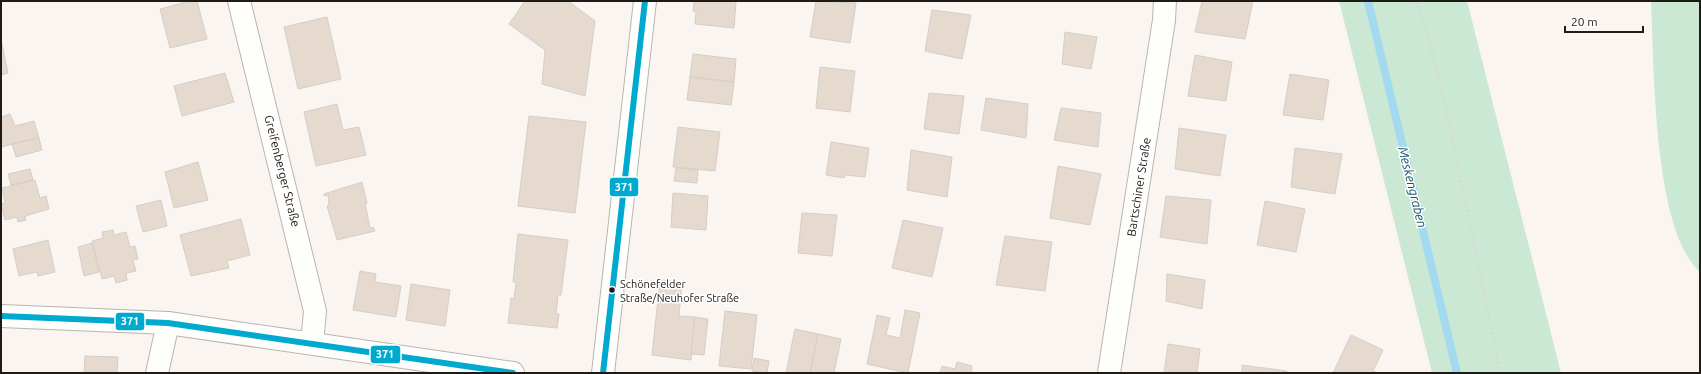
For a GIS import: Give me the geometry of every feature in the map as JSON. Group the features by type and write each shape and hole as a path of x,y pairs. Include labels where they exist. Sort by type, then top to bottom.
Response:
{"street":[{"name":"Greifenberger Straße","path":"239,1 315,311 312,343"},
{"path":"603,373 645,1"},
{"name":"Bartschiner Straße","path":"1109,373 1141,179 1164,20 1165,1"},
{"path":"1,316 168,323 513,373"},
{"path":"157,373 168,323"}],"path":[{"path":"1416,1 1429,40 1445,103 1500,373"}],"green space":[{"path":"1339,1 1467,1 1561,373 1432,373"},
{"path":"1651,1 1700,1 1700,272 1685,251 1673,221 1665,185 1655,103"}],"building":[{"path":"190,1 197,1 207,39 170,48 160,9"},
{"path":"525,1 568,1 595,21 585,96 542,84 545,50 509,24"},
{"path":"694,1 736,1 734,28 695,24 696,11 693,11"},
{"path":"816,1 856,3 850,43 810,37"},
{"path":"1202,1 1253,1 1245,39 1195,32"},
{"path":"932,10 971,15 962,59 925,51"},
{"path":"327,17 341,79 298,89 284,27"},
{"path":"1065,32 1097,37 1091,69 1062,64"},
{"path":"1,39 8,73 1,75"},
{"path":"693,54 736,59 734,82 690,77"},
{"path":"1195,55 1232,62 1226,101 1188,96"},
{"path":"820,67 855,71 850,112 816,108"},
{"path":"225,73 234,102 182,116 174,86"},
{"path":"1290,74 1329,80 1323,120 1283,115"},
{"path":"690,77 734,82 731,105 687,100"},
{"path":"929,93 964,96 959,134 924,129"},
{"path":"986,98 1028,104 1026,138 981,130"},
{"path":"337,104 343,130 359,127 366,155 316,166 304,112"},
{"path":"1061,108 1101,113 1098,147 1054,140"},
{"path":"10,114 15,126 34,121 39,138 1,147 1,117"},
{"path":"529,116 586,122 575,213 518,206"},
{"path":"678,127 720,132 715,171 673,167"},
{"path":"1179,128 1226,135 1220,176 1175,169"},
{"path":"39,138 42,150 16,157 12,144"},
{"path":"831,142 869,148 865,177 845,175 844,178 826,175"},
{"path":"1295,148 1342,154 1335,194 1291,187"},
{"path":"911,150 952,157 947,197 907,190"},
{"path":"198,162 208,200 174,208 165,172"},
{"path":"1058,166 1101,174 1090,225 1050,218"},
{"path":"676,168 698,170 697,183 674,181"},
{"path":"30,169 33,180 11,185 8,174"},
{"path":"35,180 40,198 46,196 49,209 25,216 26,220 18,222 17,217 5,220 1,204 5,203 2,188"},
{"path":"362,182 367,203 365,203 370,228 373,227 375,231 337,240 327,206 329,204 328,195 324,196 324,194"},
{"path":"673,193 708,196 706,230 671,227"},
{"path":"1166,196 1211,200 1207,244 1160,237"},
{"path":"161,200 167,226 143,232 136,206"},
{"path":"1265,201 1305,209 1296,252 1257,245"},
{"path":"802,213 837,215 832,256 798,253"},
{"path":"241,219 250,255 227,261 229,268 191,276 180,235"},
{"path":"903,220 943,228 932,277 892,268"},
{"path":"113,230 114,235 126,232 130,247 135,246 138,259 133,260 136,271 126,273 127,280 116,283 114,276 102,279 92,241 103,238 102,232"},
{"path":"518,234 568,240 561,295 558,295 556,314 559,314 557,328 508,323 511,298 514,299 516,282 513,282"},
{"path":"1005,236 1052,242 1045,291 996,285"},
{"path":"48,240 55,272 38,276 37,272 19,276 13,249"},
{"path":"92,243 99,272 84,276 78,247"},
{"path":"360,271 376,274 375,282 401,286 396,317 353,310"},
{"path":"1167,274 1205,280 1202,309 1166,301"},
{"path":"660,280 682,282 679,316 695,317 691,360 652,355"},
{"path":"411,284 450,290 445,326 406,320"},
{"path":"905,310 920,313 908,373 867,364 877,315 890,318 886,335 900,338"},
{"path":"725,311 757,315 751,369 719,366"},
{"path":"695,317 708,319 704,355 691,354"},
{"path":"795,329 818,334 810,373 786,373"},
{"path":"818,334 841,339 834,373 810,373"},
{"path":"1351,335 1383,350 1373,371 1378,373 1333,373"},
{"path":"1168,344 1200,349 1197,373 1164,373"},
{"path":"85,356 118,357 117,373 84,373"},
{"path":"754,358 769,361 767,373 752,371"},
{"path":"957,362 972,366 971,373 940,373 942,366 955,369"},
{"path":"1242,365 1287,371 1287,373 1242,373"}],"waterway":[{"name":"Meskengraben","path":"1368,1 1457,373"}],"transit line":[{"name":"371","path":"603,373 645,1"},
{"name":"371","path":"1,316 168,323 513,373"}],"place":[{"name":"Schönefelder Straße/Neuhofer Straße","path":"612,290"}]}
